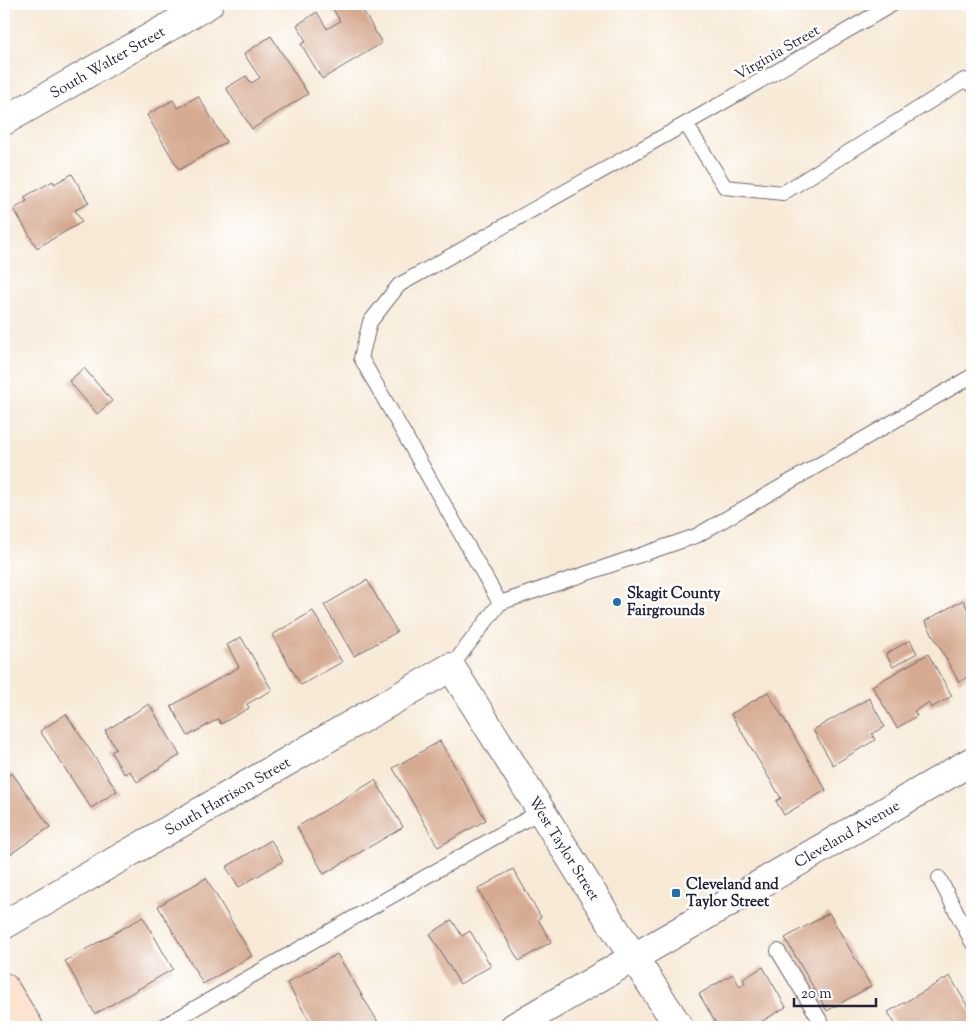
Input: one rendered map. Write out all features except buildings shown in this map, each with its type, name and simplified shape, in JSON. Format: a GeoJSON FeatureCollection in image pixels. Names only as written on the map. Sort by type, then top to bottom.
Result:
{"type":"FeatureCollection","features":[{"type":"Feature","properties":{"kind":"street","name":"South Walter Street"},"geometry":{"type":"LineString","coordinates":[[4,121],[209,4]]}},
{"type":"Feature","properties":{"kind":"street","name":"West Taylor Street"},"geometry":{"type":"LineString","coordinates":[[452,667],[541,812],[680,1027]]}},
{"type":"Feature","properties":{"kind":"street","name":"South Harrison Street"},"geometry":{"type":"LineString","coordinates":[[4,925],[452,667]]}},
{"type":"Feature","properties":{"kind":"street","name":"Cleveland Avenue"},"geometry":{"type":"LineString","coordinates":[[514,1027],[972,761]]}},
{"type":"Feature","properties":{"kind":"street"},"geometry":{"type":"LineString","coordinates":[[4,987],[29,1027]]}},
{"type":"Feature","properties":{"kind":"lane","name":"Virginia Street"},"geometry":{"type":"LineString","coordinates":[[500,603],[361,358],[370,322],[400,285],[686,124],[892,4]]}},
{"type":"Feature","properties":{"kind":"lane"},"geometry":{"type":"LineString","coordinates":[[686,124],[725,187],[783,194],[964,80],[972,86]]}},
{"type":"Feature","properties":{"kind":"lane"},"geometry":{"type":"LineString","coordinates":[[452,667],[500,603],[696,536],[972,376]]}},
{"type":"Feature","properties":{"kind":"lane"},"geometry":{"type":"LineString","coordinates":[[162,1027],[541,812]]}},
{"type":"Feature","properties":{"kind":"lane"},"geometry":{"type":"LineString","coordinates":[[939,878],[972,942]]}},
{"type":"Feature","properties":{"kind":"lane"},"geometry":{"type":"LineString","coordinates":[[778,951],[824,1027]]}},
{"type":"Feature","properties":{"kind":"place","name":"Skagit County Fairgrounds"},"geometry":{"type":"Point","coordinates":[617,602]}},
{"type":"Feature","properties":{"kind":"place","name":"Cleveland and Taylor Street"},"geometry":{"type":"Point","coordinates":[676,893]}}]}
